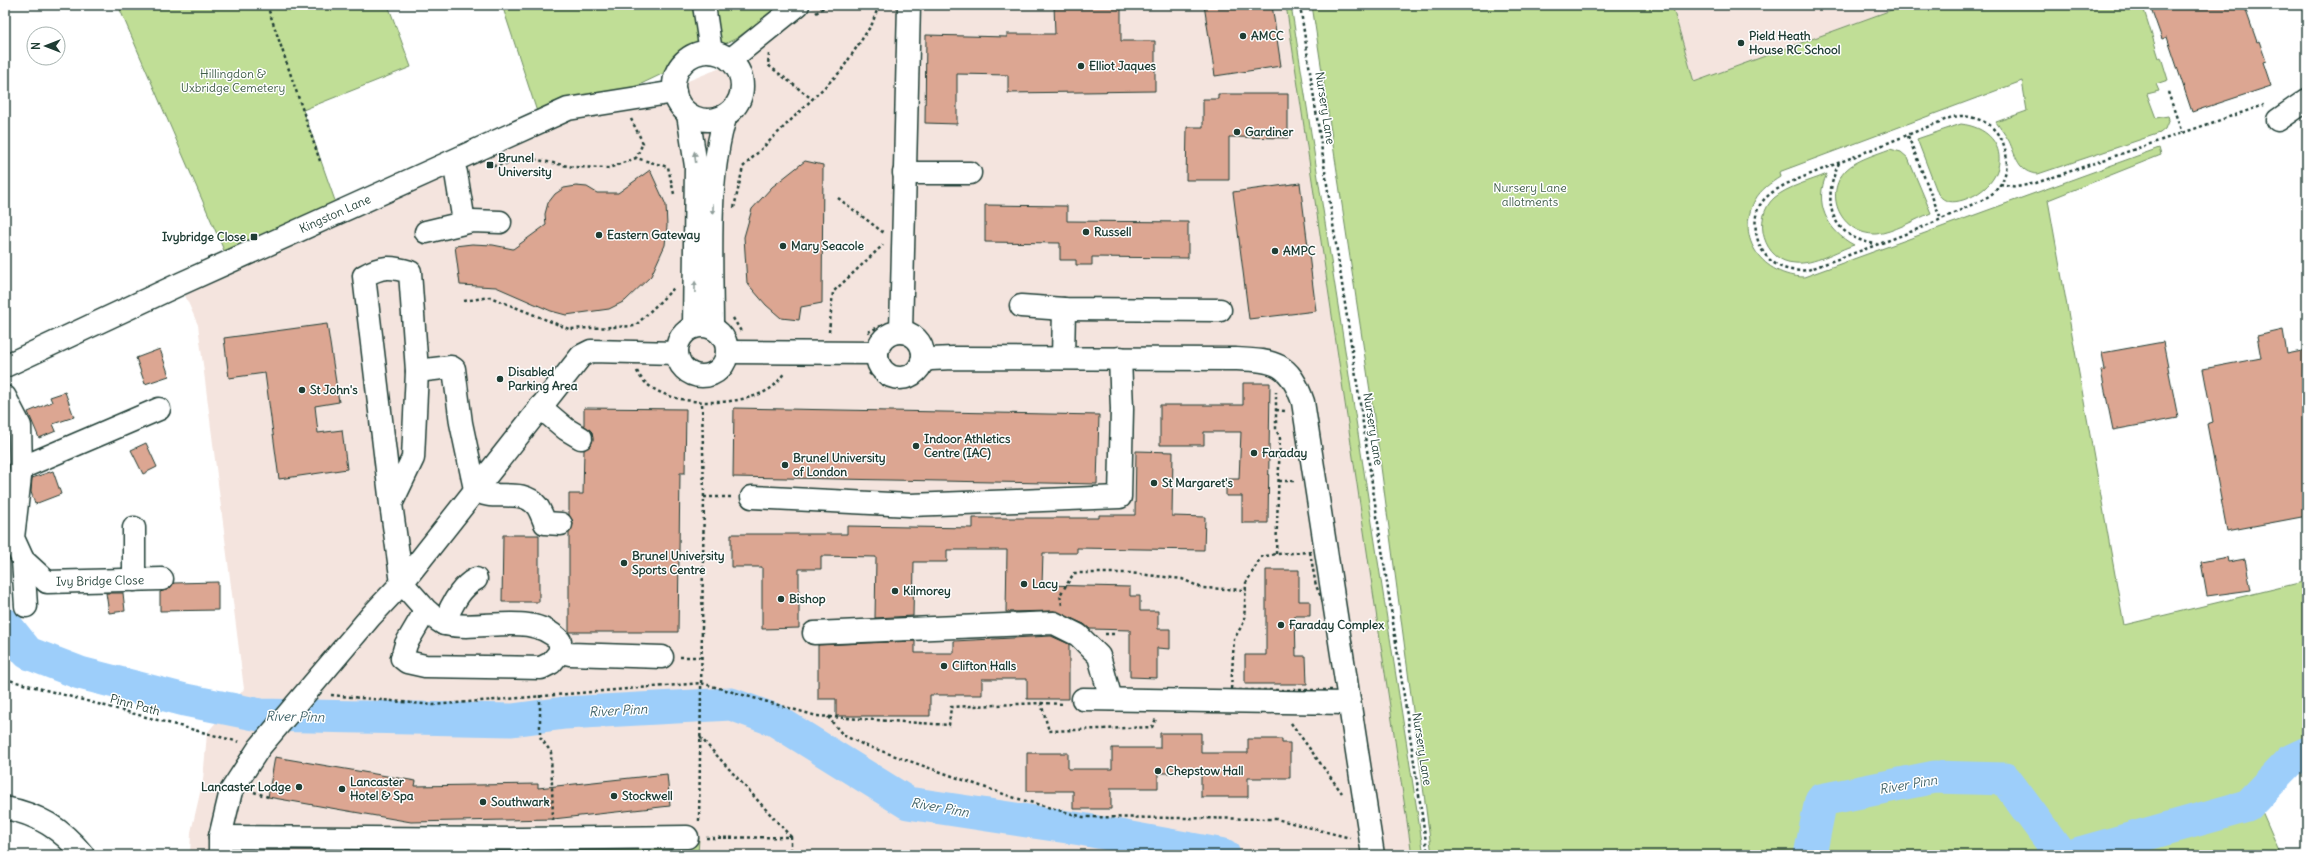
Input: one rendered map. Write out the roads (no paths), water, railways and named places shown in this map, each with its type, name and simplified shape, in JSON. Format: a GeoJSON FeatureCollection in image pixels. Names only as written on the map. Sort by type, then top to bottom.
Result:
{"type":"FeatureCollection","features":[{"type":"Feature","properties":{"kind":"street"},"geometry":{"type":"LineString","coordinates":[[703,327],[720,134],[726,115],[740,99],[743,88],[742,78],[737,68],[721,56],[704,5]]}},
{"type":"Feature","properties":{"kind":"street"},"geometry":{"type":"LineString","coordinates":[[909,5],[904,173],[892,328],[888,335],[882,340],[877,353],[878,361],[884,371],[895,377],[905,377],[914,373],[921,362],[994,350],[1032,358],[1268,360],[1285,370],[1295,381],[1303,402],[1348,703],[1373,855]]}},
{"type":"Feature","properties":{"kind":"street"},"geometry":{"type":"LineString","coordinates":[[703,327],[696,166],[688,114],[680,104],[675,92],[677,72],[683,63],[691,56],[721,56],[806,10]]}},
{"type":"Feature","properties":{"kind":"street","name":"Kingston Lane"},"geometry":{"type":"LineString","coordinates":[[5,366],[180,284],[568,109],[675,92]]}},
{"type":"Feature","properties":{"kind":"street"},"geometry":{"type":"LineString","coordinates":[[2278,120],[2300,98]]}},
{"type":"Feature","properties":{"kind":"street"},"geometry":{"type":"LineString","coordinates":[[688,114],[707,120],[726,115]]}},
{"type":"Feature","properties":{"kind":"street"},"geometry":{"type":"LineString","coordinates":[[452,162],[456,173],[464,222]]}},
{"type":"Feature","properties":{"kind":"street"},"geometry":{"type":"LineString","coordinates":[[904,173],[970,173]]}},
{"type":"Feature","properties":{"kind":"street"},"geometry":{"type":"LineString","coordinates":[[426,232],[464,222],[500,222]]}},
{"type":"Feature","properties":{"kind":"street"},"geometry":{"type":"LineString","coordinates":[[391,504],[413,458],[417,371],[410,272],[396,268],[378,268],[364,276],[391,504],[402,583],[426,610],[444,624],[537,626],[552,632],[560,641],[560,652],[551,663],[541,668],[425,666],[407,662],[402,658],[406,644],[426,610]]}},
{"type":"Feature","properties":{"kind":"street"},"geometry":{"type":"LineString","coordinates":[[1021,306],[1064,309],[1220,310]]}},
{"type":"Feature","properties":{"kind":"street"},"geometry":{"type":"LineString","coordinates":[[1064,309],[1064,358]]}},
{"type":"Feature","properties":{"kind":"street"},"geometry":{"type":"LineString","coordinates":[[703,327],[724,338],[727,352],[726,360],[721,368],[714,373],[701,376],[691,374],[684,368],[679,361],[677,352],[680,337],[686,330],[703,327]]}},
{"type":"Feature","properties":{"kind":"street"},"geometry":{"type":"LineString","coordinates":[[892,328],[910,334],[921,362]]}},
{"type":"Feature","properties":{"kind":"street"},"geometry":{"type":"LineString","coordinates":[[677,352],[591,351],[581,356],[402,583],[259,748],[231,791],[220,846],[695,833]]}},
{"type":"Feature","properties":{"kind":"street"},"geometry":{"type":"LineString","coordinates":[[727,352],[877,353]]}},
{"type":"Feature","properties":{"kind":"street"},"geometry":{"type":"LineString","coordinates":[[752,497],[910,506],[1120,497],[1122,409],[1120,358]]}},
{"type":"Feature","properties":{"kind":"street"},"geometry":{"type":"LineString","coordinates":[[417,371],[451,367],[454,369],[461,423],[475,489],[481,494],[522,496],[536,505],[545,523],[561,524]]}},
{"type":"Feature","properties":{"kind":"street","name":"Ivy Bridge Close"},"geometry":{"type":"LineString","coordinates":[[5,397],[20,426],[21,468],[9,536],[23,560],[47,582],[162,579]]}},
{"type":"Feature","properties":{"kind":"street"},"geometry":{"type":"LineString","coordinates":[[540,407],[566,430],[581,438]]}},
{"type":"Feature","properties":{"kind":"street"},"geometry":{"type":"LineString","coordinates":[[21,468],[159,409]]}},
{"type":"Feature","properties":{"kind":"street"},"geometry":{"type":"LineString","coordinates":[[134,528],[134,580]]}},
{"type":"Feature","properties":{"kind":"street"},"geometry":{"type":"LineString","coordinates":[[23,560],[26,606]]}},
{"type":"Feature","properties":{"kind":"street"},"geometry":{"type":"LineString","coordinates":[[444,624],[449,610],[467,583],[476,579]]}},
{"type":"Feature","properties":{"kind":"street"},"geometry":{"type":"LineString","coordinates":[[814,633],[1054,623],[1078,635],[1099,656],[1111,699]]}},
{"type":"Feature","properties":{"kind":"street"},"geometry":{"type":"LineString","coordinates":[[560,652],[570,654],[662,657]]}},
{"type":"Feature","properties":{"kind":"street"},"geometry":{"type":"LineString","coordinates":[[1077,701],[1111,699],[1348,703]]}},
{"type":"Feature","properties":{"kind":"street"},"geometry":{"type":"LineString","coordinates":[[5,808],[34,815],[48,823],[70,839],[83,855]]}},
{"type":"Feature","properties":{"kind":"waterway","name":"River Pinn"},"geometry":{"type":"LineString","coordinates":[[5,624],[28,653],[80,673],[185,700],[260,715],[512,720],[565,713],[731,704],[775,720],[908,803],[1081,829],[1224,855]]}},
{"type":"Feature","properties":{"kind":"waterway","name":"River Pinn"},"geometry":{"type":"LineString","coordinates":[[2073,855],[2247,806],[2290,761],[2307,753]]}},
{"type":"Feature","properties":{"kind":"waterway","name":"River Pinn"},"geometry":{"type":"LineString","coordinates":[[1810,855],[1821,800],[1935,777],[2005,779],[2061,855]]}},
{"type":"Feature","properties":{"kind":"place","name":"AMCC"},"geometry":{"type":"Point","coordinates":[1243,36]}},
{"type":"Feature","properties":{"kind":"place","name":"Pield Heath House RC School"},"geometry":{"type":"Point","coordinates":[1741,43]}},
{"type":"Feature","properties":{"kind":"place","name":"Elliot Jaques"},"geometry":{"type":"Point","coordinates":[1081,66]}},
{"type":"Feature","properties":{"kind":"place","name":"Gardiner"},"geometry":{"type":"Point","coordinates":[1237,132]}},
{"type":"Feature","properties":{"kind":"place","name":"Brunel University"},"geometry":{"type":"Point","coordinates":[490,165]}},
{"type":"Feature","properties":{"kind":"place","name":"Russell"},"geometry":{"type":"Point","coordinates":[1086,232]}},
{"type":"Feature","properties":{"kind":"place","name":"Eastern Gateway"},"geometry":{"type":"Point","coordinates":[599,235]}},
{"type":"Feature","properties":{"kind":"place","name":"Ivybridge Close"},"geometry":{"type":"Point","coordinates":[254,237]}},
{"type":"Feature","properties":{"kind":"place","name":"Mary Seacole"},"geometry":{"type":"Point","coordinates":[783,246]}},
{"type":"Feature","properties":{"kind":"place","name":"AMPC"},"geometry":{"type":"Point","coordinates":[1275,251]}},
{"type":"Feature","properties":{"kind":"place","name":"Disabled Parking Area"},"geometry":{"type":"Point","coordinates":[500,379]}},
{"type":"Feature","properties":{"kind":"place","name":"St John's"},"geometry":{"type":"Point","coordinates":[302,390]}},
{"type":"Feature","properties":{"kind":"place","name":"Indoor Athletics Centre (IAC)"},"geometry":{"type":"Point","coordinates":[916,446]}},
{"type":"Feature","properties":{"kind":"place","name":"Faraday"},"geometry":{"type":"Point","coordinates":[1254,453]}},
{"type":"Feature","properties":{"kind":"place","name":"Brunel University of London"},"geometry":{"type":"Point","coordinates":[785,465]}},
{"type":"Feature","properties":{"kind":"place","name":"St Margaret's"},"geometry":{"type":"Point","coordinates":[1154,483]}},
{"type":"Feature","properties":{"kind":"place","name":"Brunel University Sports Centre"},"geometry":{"type":"Point","coordinates":[624,563]}},
{"type":"Feature","properties":{"kind":"place","name":"Lacy"},"geometry":{"type":"Point","coordinates":[1024,584]}},
{"type":"Feature","properties":{"kind":"place","name":"Kilmorey"},"geometry":{"type":"Point","coordinates":[895,591]}},
{"type":"Feature","properties":{"kind":"place","name":"Bishop"},"geometry":{"type":"Point","coordinates":[781,599]}},
{"type":"Feature","properties":{"kind":"place","name":"Faraday Complex"},"geometry":{"type":"Point","coordinates":[1281,625]}},
{"type":"Feature","properties":{"kind":"place","name":"Clifton Halls"},"geometry":{"type":"Point","coordinates":[944,666]}},
{"type":"Feature","properties":{"kind":"place","name":"Chepstow Hall"},"geometry":{"type":"Point","coordinates":[1158,771]}},
{"type":"Feature","properties":{"kind":"place","name":"Lancaster Lodge"},"geometry":{"type":"Point","coordinates":[299,787]}},
{"type":"Feature","properties":{"kind":"place","name":"Lancaster Hotel & Spa"},"geometry":{"type":"Point","coordinates":[342,789]}},
{"type":"Feature","properties":{"kind":"place","name":"Stockwell"},"geometry":{"type":"Point","coordinates":[614,796]}},
{"type":"Feature","properties":{"kind":"place","name":"Southwark"},"geometry":{"type":"Point","coordinates":[483,802]}},
{"type":"Feature","properties":{"kind":"park label","name":"Hillingdon & Uxbridge Cemetery"},"geometry":{"type":"Point","coordinates":[233,81]}},
{"type":"Feature","properties":{"kind":"park label","name":"Nursery Lane allotments"},"geometry":{"type":"Point","coordinates":[1530,195]}}]}
